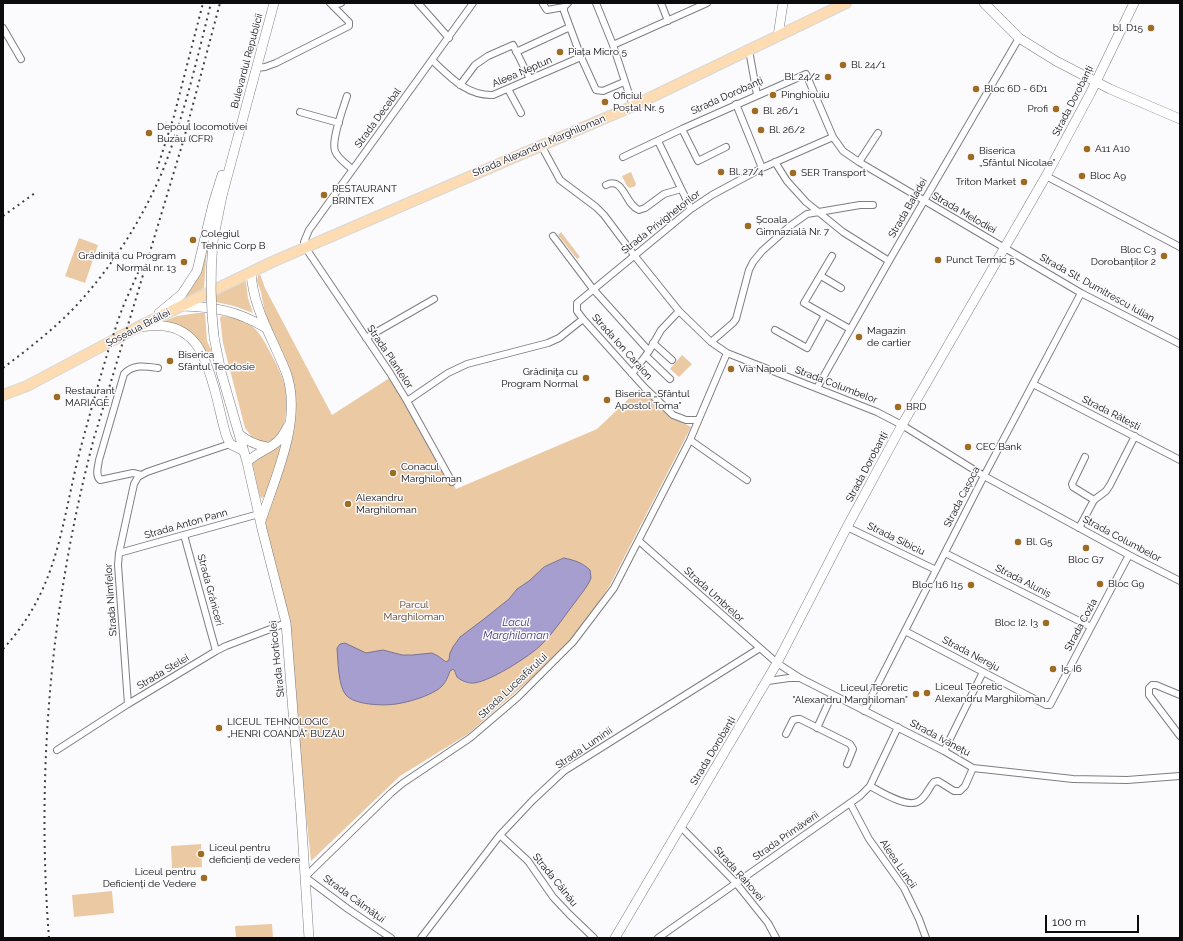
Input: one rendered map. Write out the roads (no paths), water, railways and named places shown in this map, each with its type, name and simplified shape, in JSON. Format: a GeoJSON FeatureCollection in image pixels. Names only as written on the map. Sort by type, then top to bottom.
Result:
{"type":"FeatureCollection","features":[{"type":"Feature","properties":{"kind":"main road","name":"Bulevardul Republicii"},"geometry":{"type":"LineString","coordinates":[[214,337],[210,297],[213,241],[222,196],[274,3]]}},
{"type":"Feature","properties":{"kind":"main road"},"geometry":{"type":"LineString","coordinates":[[778,36],[783,3]]}},
{"type":"Feature","properties":{"kind":"main road","name":"Strada Alexandru Marghiloman"},"geometry":{"type":"LineString","coordinates":[[272,262],[633,106],[846,3]]}},
{"type":"Feature","properties":{"kind":"main road"},"geometry":{"type":"LineString","coordinates":[[984,3],[1019,38],[1056,61],[1096,82],[1180,118]]}},
{"type":"Feature","properties":{"kind":"main road","name":"Strada Dorobanți"},"geometry":{"type":"LineString","coordinates":[[615,938],[768,681],[847,527],[902,425],[1006,248],[1046,176],[1096,82],[1134,3]]}},
{"type":"Feature","properties":{"kind":"main road"},"geometry":{"type":"LineString","coordinates":[[138,327],[163,311],[175,301],[195,277],[200,264],[218,186],[236,144]]}},
{"type":"Feature","properties":{"kind":"main road","name":"Șoseaua Brăilei"},"geometry":{"type":"LineString","coordinates":[[3,395],[27,386],[138,327],[272,262]]}},
{"type":"Feature","properties":{"kind":"main road"},"geometry":{"type":"LineString","coordinates":[[252,272],[255,298],[280,359],[290,390],[292,406],[287,441],[271,491],[260,518]]}},
{"type":"Feature","properties":{"kind":"main road"},"geometry":{"type":"LineString","coordinates":[[180,306],[218,308],[239,315],[266,328]]}},
{"type":"Feature","properties":{"kind":"main road"},"geometry":{"type":"LineString","coordinates":[[138,327],[164,326],[172,328],[187,336],[200,349],[207,363],[226,436],[230,444],[244,451]]}},
{"type":"Feature","properties":{"kind":"main road","name":"Strada Horticolei"},"geometry":{"type":"LineString","coordinates":[[214,337],[221,372],[247,462],[286,623],[309,938]]}},
{"type":"Feature","properties":{"kind":"main road"},"geometry":{"type":"LineString","coordinates":[[247,462],[254,455],[276,442],[282,436],[290,423]]}},
{"type":"Feature","properties":{"kind":"main road"},"geometry":{"type":"LineString","coordinates":[[239,434],[249,442],[268,447]]}},
{"type":"Feature","properties":{"kind":"main road"},"geometry":{"type":"LineString","coordinates":[[256,499],[264,502],[271,491]]}},
{"type":"Feature","properties":{"kind":"street"},"geometry":{"type":"LineString","coordinates":[[331,4],[341,3]]}},
{"type":"Feature","properties":{"kind":"street"},"geometry":{"type":"LineString","coordinates":[[418,3],[449,38]]}},
{"type":"Feature","properties":{"kind":"street","name":"Strada Decebal"},"geometry":{"type":"LineString","coordinates":[[305,247],[304,242],[309,230],[473,3]]}},
{"type":"Feature","properties":{"kind":"street"},"geometry":{"type":"LineString","coordinates":[[596,3],[613,45],[633,106]]}},
{"type":"Feature","properties":{"kind":"street"},"geometry":{"type":"LineString","coordinates":[[661,3],[668,21]]}},
{"type":"Feature","properties":{"kind":"street"},"geometry":{"type":"LineString","coordinates":[[613,45],[668,21],[699,5],[707,3]]}},
{"type":"Feature","properties":{"kind":"street"},"geometry":{"type":"LineString","coordinates":[[257,68],[276,63],[349,26],[349,22],[331,4]]}},
{"type":"Feature","properties":{"kind":"street"},"geometry":{"type":"LineString","coordinates":[[543,4],[547,10],[566,5]]}},
{"type":"Feature","properties":{"kind":"street"},"geometry":{"type":"LineString","coordinates":[[566,5],[564,11],[581,57],[596,90],[603,92],[624,82]]}},
{"type":"Feature","properties":{"kind":"street"},"geometry":{"type":"LineString","coordinates":[[516,52],[570,26]]}},
{"type":"Feature","properties":{"kind":"street"},"geometry":{"type":"LineString","coordinates":[[3,28],[21,59]]}},
{"type":"Feature","properties":{"kind":"street","name":"Strada Baladei"},"geometry":{"type":"LineString","coordinates":[[817,388],[1019,38]]}},
{"type":"Feature","properties":{"kind":"street"},"geometry":{"type":"LineString","coordinates":[[460,85],[475,65],[488,56],[512,45],[530,80]]}},
{"type":"Feature","properties":{"kind":"street"},"geometry":{"type":"LineString","coordinates":[[749,50],[757,95]]}},
{"type":"Feature","properties":{"kind":"street","name":"Aleea Neptun"},"geometry":{"type":"LineString","coordinates":[[432,60],[460,85],[485,95],[493,95],[581,57]]}},
{"type":"Feature","properties":{"kind":"street","name":"Strada Melodiei"},"geometry":{"type":"LineString","coordinates":[[806,74],[833,137],[843,151],[924,201],[1006,248]]}},
{"type":"Feature","properties":{"kind":"street","name":"Strada Dorobanți"},"geometry":{"type":"LineString","coordinates":[[623,157],[736,104],[806,74]]}},
{"type":"Feature","properties":{"kind":"street"},"geometry":{"type":"LineString","coordinates":[[508,89],[521,113]]}},
{"type":"Feature","properties":{"kind":"street"},"geometry":{"type":"LineString","coordinates":[[347,96],[334,145],[340,158],[352,169]]}},
{"type":"Feature","properties":{"kind":"street"},"geometry":{"type":"LineString","coordinates":[[736,104],[762,168]]}},
{"type":"Feature","properties":{"kind":"street"},"geometry":{"type":"LineString","coordinates":[[300,112],[339,123]]}},
{"type":"Feature","properties":{"kind":"street"},"geometry":{"type":"LineString","coordinates":[[682,129],[698,161],[726,147]]}},
{"type":"Feature","properties":{"kind":"street"},"geometry":{"type":"LineString","coordinates":[[859,162],[878,133]]}},
{"type":"Feature","properties":{"kind":"street","name":"Strada Privighetorilor"},"geometry":{"type":"LineString","coordinates":[[576,306],[578,301],[634,255],[691,209],[712,195],[762,168],[833,137]]}},
{"type":"Feature","properties":{"kind":"street"},"geometry":{"type":"LineString","coordinates":[[658,141],[691,209]]}},
{"type":"Feature","properties":{"kind":"street","name":"Strada Columbelor"},"geometry":{"type":"LineString","coordinates":[[541,145],[560,180],[596,207],[604,215],[679,311],[711,342],[727,353],[877,412],[902,425],[984,476],[1180,581]]}},
{"type":"Feature","properties":{"kind":"street"},"geometry":{"type":"LineString","coordinates":[[775,162],[797,194],[843,232],[889,261]]}},
{"type":"Feature","properties":{"kind":"street"},"geometry":{"type":"LineString","coordinates":[[1046,176],[1180,247]]}},
{"type":"Feature","properties":{"kind":"street"},"geometry":{"type":"LineString","coordinates":[[606,185],[613,182],[618,184],[633,206],[639,210],[645,208],[664,194],[680,189]]}},
{"type":"Feature","properties":{"kind":"street"},"geometry":{"type":"LineString","coordinates":[[711,342],[736,319],[749,270],[758,255],[790,226],[807,214],[860,205],[872,205]]}},
{"type":"Feature","properties":{"kind":"street"},"geometry":{"type":"LineString","coordinates":[[552,236],[593,289],[647,354],[670,379]]}},
{"type":"Feature","properties":{"kind":"street","name":"Strada Plantelor"},"geometry":{"type":"LineString","coordinates":[[305,247],[390,373],[452,482]]}},
{"type":"Feature","properties":{"kind":"street","name":"Strada Slt. Dumitrescu Iulian"},"geometry":{"type":"LineString","coordinates":[[1006,248],[1081,293],[1180,344]]}},
{"type":"Feature","properties":{"kind":"street"},"geometry":{"type":"LineString","coordinates":[[832,256],[804,304],[850,329]]}},
{"type":"Feature","properties":{"kind":"street"},"geometry":{"type":"LineString","coordinates":[[821,276],[841,288]]}},
{"type":"Feature","properties":{"kind":"street","name":"Strada Cașoca"},"geometry":{"type":"LineString","coordinates":[[864,711],[944,553],[1081,293]]}},
{"type":"Feature","properties":{"kind":"street"},"geometry":{"type":"LineString","coordinates":[[366,338],[434,298]]}},
{"type":"Feature","properties":{"kind":"street","name":"Strada Ion Caraion"},"geometry":{"type":"LineString","coordinates":[[576,306],[577,311],[583,319],[644,387],[673,415],[686,420],[698,420]]}},
{"type":"Feature","properties":{"kind":"street"},"geometry":{"type":"LineString","coordinates":[[632,374],[647,354],[661,330],[679,311]]}},
{"type":"Feature","properties":{"kind":"street"},"geometry":{"type":"LineString","coordinates":[[775,330],[807,348],[825,315]]}},
{"type":"Feature","properties":{"kind":"street"},"geometry":{"type":"LineString","coordinates":[[407,401],[448,373],[467,364],[548,343],[559,338],[583,319]]}},
{"type":"Feature","properties":{"kind":"street"},"geometry":{"type":"LineString","coordinates":[[653,343],[672,360]]}},
{"type":"Feature","properties":{"kind":"street","name":"Strada Luceafărului"},"geometry":{"type":"LineString","coordinates":[[305,876],[397,788],[470,738],[518,697],[573,642],[614,588],[690,440],[727,353]]}},
{"type":"Feature","properties":{"kind":"street"},"geometry":{"type":"LineString","coordinates":[[158,368],[138,366],[124,374],[99,460],[97,478],[100,480],[133,473],[141,475],[230,444]]}},
{"type":"Feature","properties":{"kind":"street","name":"Strada Rătești"},"geometry":{"type":"LineString","coordinates":[[1033,384],[1180,460]]}},
{"type":"Feature","properties":{"kind":"street"},"geometry":{"type":"LineString","coordinates":[[1079,528],[1094,500],[1106,491],[1135,436]]}},
{"type":"Feature","properties":{"kind":"street"},"geometry":{"type":"LineString","coordinates":[[690,440],[747,480]]}},
{"type":"Feature","properties":{"kind":"street"},"geometry":{"type":"LineString","coordinates":[[1085,457],[1072,484],[1073,487],[1094,500]]}},
{"type":"Feature","properties":{"kind":"street","name":"Strada Nimfelor"},"geometry":{"type":"LineString","coordinates":[[128,704],[118,565],[119,553],[134,484],[141,475]]}},
{"type":"Feature","properties":{"kind":"street","name":"Strada Anton Pann"},"geometry":{"type":"LineString","coordinates":[[119,553],[184,535],[260,518]]}},
{"type":"Feature","properties":{"kind":"street","name":"Strada Sibiciu"},"geometry":{"type":"LineString","coordinates":[[847,527],[936,570]]}},
{"type":"Feature","properties":{"kind":"street","name":"Strada Grăniceri"},"geometry":{"type":"LineString","coordinates":[[184,535],[216,651]]}},
{"type":"Feature","properties":{"kind":"street","name":"Strada Umbrelor"},"geometry":{"type":"LineString","coordinates":[[638,541],[777,663]]}},
{"type":"Feature","properties":{"kind":"street","name":"Strada Aluniș"},"geometry":{"type":"LineString","coordinates":[[944,553],[1092,627]]}},
{"type":"Feature","properties":{"kind":"street","name":"Strada Cozia"},"geometry":{"type":"LineString","coordinates":[[1050,705],[1129,555]]}},
{"type":"Feature","properties":{"kind":"street","name":"Strada Stelei"},"geometry":{"type":"LineString","coordinates":[[57,750],[128,704],[216,651],[286,623]]}},
{"type":"Feature","properties":{"kind":"street","name":"Strada Nereju"},"geometry":{"type":"LineString","coordinates":[[905,631],[1046,705],[1050,705]]}},
{"type":"Feature","properties":{"kind":"street","name":"Strada Luminii"},"geometry":{"type":"LineString","coordinates":[[421,938],[500,835],[533,800],[567,768],[760,648]]}},
{"type":"Feature","properties":{"kind":"street","name":"Strada Ivănețu"},"geometry":{"type":"LineString","coordinates":[[777,663],[800,678],[898,727],[973,768],[1081,779],[1126,780],[1180,776]]}},
{"type":"Feature","properties":{"kind":"street"},"geometry":{"type":"LineString","coordinates":[[944,751],[984,672]]}},
{"type":"Feature","properties":{"kind":"street"},"geometry":{"type":"LineString","coordinates":[[768,681],[800,678]]}},
{"type":"Feature","properties":{"kind":"street"},"geometry":{"type":"LineString","coordinates":[[1180,695],[1156,685],[1152,685],[1149,688],[1149,695],[1180,736]]}},
{"type":"Feature","properties":{"kind":"street"},"geometry":{"type":"LineString","coordinates":[[817,728],[832,695]]}},
{"type":"Feature","properties":{"kind":"street"},"geometry":{"type":"LineString","coordinates":[[786,734],[791,723],[795,719],[800,719],[852,746],[852,753],[847,764]]}},
{"type":"Feature","properties":{"kind":"street","name":"Strada Primăverii"},"geometry":{"type":"LineString","coordinates":[[658,938],[860,796],[870,786],[898,727]]}},
{"type":"Feature","properties":{"kind":"street"},"geometry":{"type":"LineString","coordinates":[[870,786],[906,803],[916,803],[921,801],[934,782],[941,782],[954,791],[960,791],[965,786],[973,768]]}},
{"type":"Feature","properties":{"kind":"street","name":"Aleea Luncii"},"geometry":{"type":"LineString","coordinates":[[850,803],[869,839],[904,888],[926,938]]}},
{"type":"Feature","properties":{"kind":"street","name":"Strada Rahovei"},"geometry":{"type":"LineString","coordinates":[[681,827],[736,883],[768,923],[776,938]]}},
{"type":"Feature","properties":{"kind":"street","name":"Strada Câlnău"},"geometry":{"type":"LineString","coordinates":[[500,835],[528,861],[553,897],[594,938]]}},
{"type":"Feature","properties":{"kind":"street","name":"Strada Călmățui"},"geometry":{"type":"LineString","coordinates":[[305,876],[348,909],[391,938]]}},
{"type":"Feature","properties":{"kind":"water","name":"Lacul Marghiloman"},"geometry":{"type":"Polygon","coordinates":[[[564,558],[578,562],[590,570],[590,581],[547,639],[529,655],[508,668],[487,679],[471,683],[458,678],[453,669],[450,671],[444,684],[437,690],[417,699],[396,704],[377,705],[362,703],[350,698],[343,691],[338,666],[337,648],[340,644],[345,643],[366,653],[383,650],[402,655],[432,653],[446,662],[449,660],[450,653],[460,637],[509,599],[517,589],[529,581],[544,567],[564,558]]]}},
{"type":"Feature","properties":{"kind":"railway"},"geometry":{"type":"LineString","coordinates":[[157,169],[174,116],[203,3]]}},
{"type":"Feature","properties":{"kind":"railway"},"geometry":{"type":"LineString","coordinates":[[3,368],[49,331],[89,292],[114,259],[136,225],[155,189],[171,150],[190,87],[211,3]]}},
{"type":"Feature","properties":{"kind":"railway"},"geometry":{"type":"LineString","coordinates":[[49,938],[45,875],[44,812],[46,749],[50,686],[57,624],[67,561],[79,499],[94,438],[183,142],[220,3]]}},
{"type":"Feature","properties":{"kind":"railway"},"geometry":{"type":"LineString","coordinates":[[3,216],[35,193]]}},
{"type":"Feature","properties":{"kind":"railway"},"geometry":{"type":"LineString","coordinates":[[3,649],[22,625],[37,601],[48,576],[63,525],[82,443],[105,361],[121,312],[141,265]]}},
{"type":"Feature","properties":{"kind":"place","name":"bl. D15"},"geometry":{"type":"Point","coordinates":[1151,28]}},
{"type":"Feature","properties":{"kind":"place","name":"Piața Micro 5"},"geometry":{"type":"Point","coordinates":[560,52]}},
{"type":"Feature","properties":{"kind":"place","name":"Bl. 24/1"},"geometry":{"type":"Point","coordinates":[843,65]}},
{"type":"Feature","properties":{"kind":"place","name":"Bl. 24/2"},"geometry":{"type":"Point","coordinates":[828,77]}},
{"type":"Feature","properties":{"kind":"place","name":"Bloc 6D - 6D1"},"geometry":{"type":"Point","coordinates":[976,89]}},
{"type":"Feature","properties":{"kind":"place","name":"Pinghiouiu"},"geometry":{"type":"Point","coordinates":[773,95]}},
{"type":"Feature","properties":{"kind":"place","name":"Oficiul Poștal Nr. 5"},"geometry":{"type":"Point","coordinates":[605,102]}},
{"type":"Feature","properties":{"kind":"place","name":"Profi"},"geometry":{"type":"Point","coordinates":[1056,109]}},
{"type":"Feature","properties":{"kind":"place","name":"Bl. 26/1"},"geometry":{"type":"Point","coordinates":[755,111]}},
{"type":"Feature","properties":{"kind":"place","name":"Bl. 26/2"},"geometry":{"type":"Point","coordinates":[761,130]}},
{"type":"Feature","properties":{"kind":"place","name":"Depoul locomotivei Buzău (CFR)"},"geometry":{"type":"Point","coordinates":[149,133]}},
{"type":"Feature","properties":{"kind":"place","name":"A11 A10"},"geometry":{"type":"Point","coordinates":[1087,149]}},
{"type":"Feature","properties":{"kind":"place","name":"Biserica „Sfântul Nicolae\""},"geometry":{"type":"Point","coordinates":[971,157]}},
{"type":"Feature","properties":{"kind":"place","name":"Bl. 27/4"},"geometry":{"type":"Point","coordinates":[721,172]}},
{"type":"Feature","properties":{"kind":"place","name":"SER Transport"},"geometry":{"type":"Point","coordinates":[793,173]}},
{"type":"Feature","properties":{"kind":"place","name":"Bloc A9"},"geometry":{"type":"Point","coordinates":[1082,176]}},
{"type":"Feature","properties":{"kind":"place","name":"Triton Market"},"geometry":{"type":"Point","coordinates":[1024,182]}},
{"type":"Feature","properties":{"kind":"place","name":"RESTAURANT BRINTEX"},"geometry":{"type":"Point","coordinates":[324,195]}},
{"type":"Feature","properties":{"kind":"place","name":"Școala Gimnazială Nr. 7"},"geometry":{"type":"Point","coordinates":[748,226]}},
{"type":"Feature","properties":{"kind":"place","name":"Colegiul Tehnic Corp B"},"geometry":{"type":"Point","coordinates":[193,240]}},
{"type":"Feature","properties":{"kind":"place","name":"Bloc C3 Dorobanților 2"},"geometry":{"type":"Point","coordinates":[1164,256]}},
{"type":"Feature","properties":{"kind":"place","name":"Punct Termic 5"},"geometry":{"type":"Point","coordinates":[938,260]}},
{"type":"Feature","properties":{"kind":"place","name":"Grădinița cu Program Normal nr. 13"},"geometry":{"type":"Point","coordinates":[184,262]}},
{"type":"Feature","properties":{"kind":"place","name":"Magazin de cartier"},"geometry":{"type":"Point","coordinates":[859,337]}},
{"type":"Feature","properties":{"kind":"place","name":"Biserica Sfântul Teodosie"},"geometry":{"type":"Point","coordinates":[170,361]}},
{"type":"Feature","properties":{"kind":"place","name":"Via Napoli"},"geometry":{"type":"Point","coordinates":[731,369]}},
{"type":"Feature","properties":{"kind":"place","name":"Grădiniţa cu Program Normal"},"geometry":{"type":"Point","coordinates":[586,378]}},
{"type":"Feature","properties":{"kind":"place","name":"Restaurant MARIAGE"},"geometry":{"type":"Point","coordinates":[57,397]}},
{"type":"Feature","properties":{"kind":"place","name":"Biserica „Sfântul Apostol Toma\""},"geometry":{"type":"Point","coordinates":[607,400]}},
{"type":"Feature","properties":{"kind":"place","name":"BRD"},"geometry":{"type":"Point","coordinates":[898,407]}},
{"type":"Feature","properties":{"kind":"place","name":"CEC Bank"},"geometry":{"type":"Point","coordinates":[968,447]}},
{"type":"Feature","properties":{"kind":"place","name":"Conacul Marghiloman"},"geometry":{"type":"Point","coordinates":[393,473]}},
{"type":"Feature","properties":{"kind":"place","name":"Alexandru Marghiloman"},"geometry":{"type":"Point","coordinates":[348,504]}},
{"type":"Feature","properties":{"kind":"place","name":"Bl. G5"},"geometry":{"type":"Point","coordinates":[1018,542]}},
{"type":"Feature","properties":{"kind":"place","name":"Bloc G7"},"geometry":{"type":"Point","coordinates":[1086,548]}},
{"type":"Feature","properties":{"kind":"place","name":"Bloc G9"},"geometry":{"type":"Point","coordinates":[1100,584]}},
{"type":"Feature","properties":{"kind":"place","name":"Bloc I16 I15"},"geometry":{"type":"Point","coordinates":[971,585]}},
{"type":"Feature","properties":{"kind":"place","name":"Bloc I2. I3"},"geometry":{"type":"Point","coordinates":[1046,623]}},
{"type":"Feature","properties":{"kind":"place","name":"I5. I6"},"geometry":{"type":"Point","coordinates":[1053,669]}},
{"type":"Feature","properties":{"kind":"place","name":"Liceul Teoretic Alexandru Marghiloman"},"geometry":{"type":"Point","coordinates":[927,693]}},
{"type":"Feature","properties":{"kind":"place","name":"Liceul Teoretic \"Alexandru Marghiloman\""},"geometry":{"type":"Point","coordinates":[916,694]}},
{"type":"Feature","properties":{"kind":"place","name":"LICEUL TEHNOLOGIC „HENRI COANDĂ” BUZĂU"},"geometry":{"type":"Point","coordinates":[219,728]}},
{"type":"Feature","properties":{"kind":"place","name":"Liceul pentru deficienți de vedere"},"geometry":{"type":"Point","coordinates":[201,854]}},
{"type":"Feature","properties":{"kind":"place","name":"Liceul pentru Deficienți de Vedere"},"geometry":{"type":"Point","coordinates":[204,878]}},
{"type":"Feature","properties":{"kind":"park label","name":"Parcul Marghiloman"},"geometry":{"type":"Point","coordinates":[414,610]}}]}
